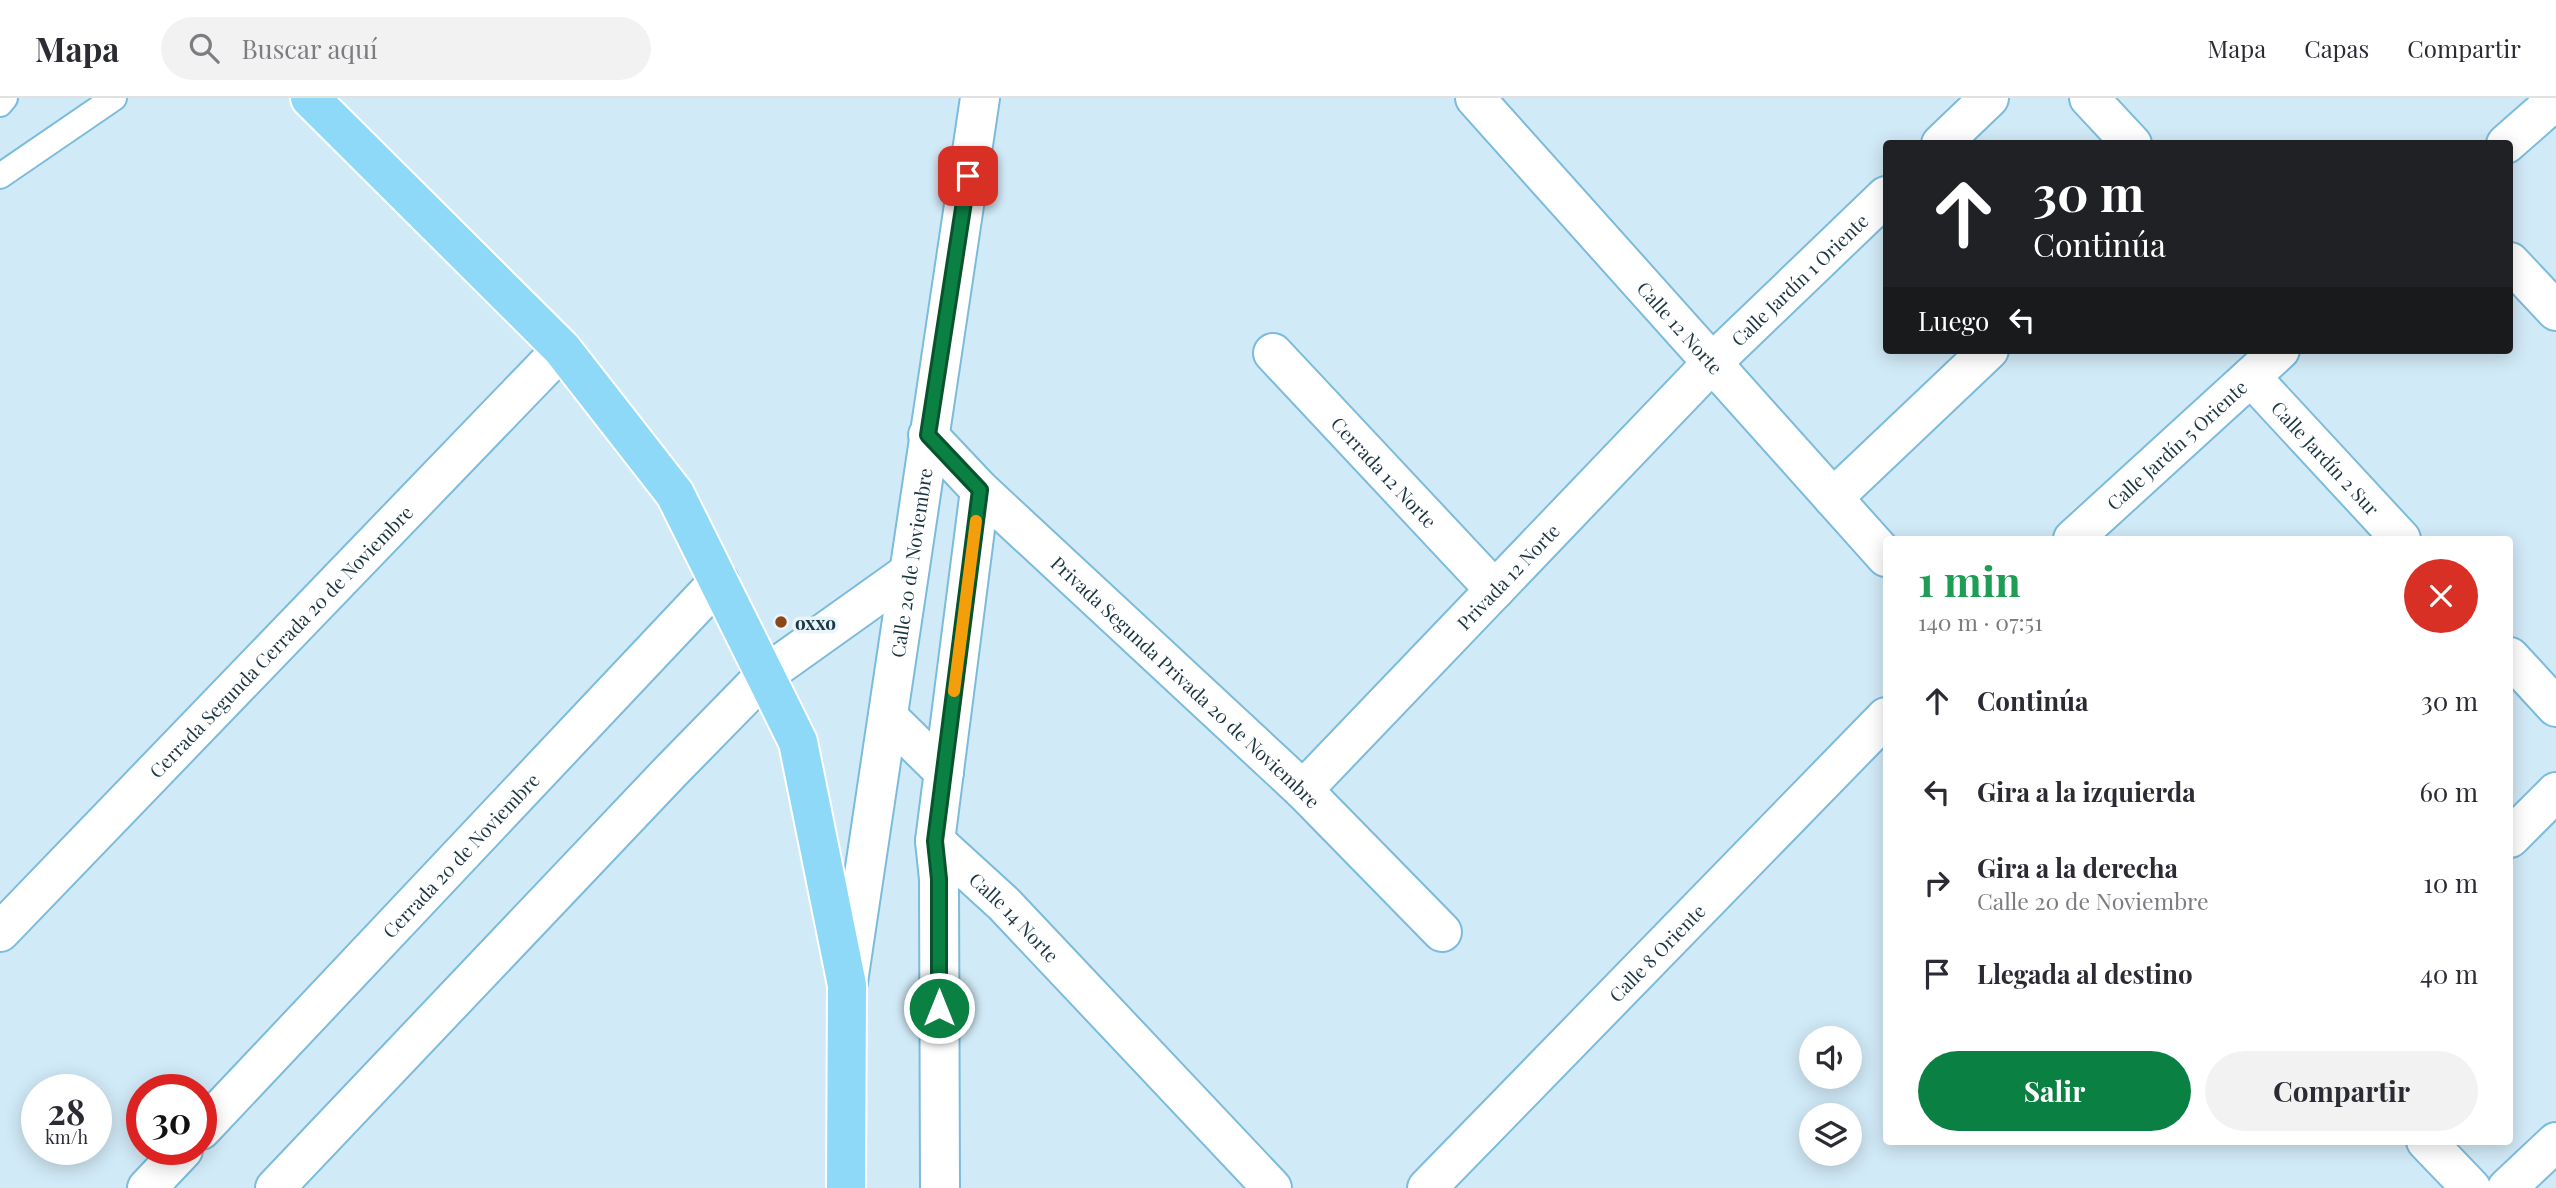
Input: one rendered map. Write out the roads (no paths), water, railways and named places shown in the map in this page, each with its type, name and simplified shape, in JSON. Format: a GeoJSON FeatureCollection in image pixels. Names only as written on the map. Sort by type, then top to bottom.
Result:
{"type":"FeatureCollection","features":[{"type":"Feature","properties":{"kind":"main road"},"geometry":{"type":"LineString","coordinates":[[310,98],[562,348],[675,494],[719,581],[798,742],[847,985],[846,1188]]}},
{"type":"Feature","properties":{"kind":"street","name":"Calle 20 de Noviembre"},"geometry":{"type":"LineString","coordinates":[[847,985],[981,98]]}},
{"type":"Feature","properties":{"kind":"street","name":"Calle 12 Norte"},"geometry":{"type":"LineString","coordinates":[[1475,98],[1883,554]]}},
{"type":"Feature","properties":{"kind":"street"},"geometry":{"type":"LineString","coordinates":[[1945,140],[1989,98]]}},
{"type":"Feature","properties":{"kind":"street"},"geometry":{"type":"LineString","coordinates":[[2089,98],[2128,140]]}},
{"type":"Feature","properties":{"kind":"street"},"geometry":{"type":"LineString","coordinates":[[2511,140],[2556,100]]}},
{"type":"Feature","properties":{"kind":"street","name":"Calle Jardín 1 Oriente"},"geometry":{"type":"LineString","coordinates":[[1712,363],[1883,199]]}},
{"type":"Feature","properties":{"kind":"street"},"geometry":{"type":"LineString","coordinates":[[2513,265],[2556,311]]}},
{"type":"Feature","properties":{"kind":"street","name":"Cerrada Segunda Cerrada 20 de Noviembre"},"geometry":{"type":"LineString","coordinates":[[0,932],[562,348]]}},
{"type":"Feature","properties":{"kind":"street","name":"Cerrada 12 Norte"},"geometry":{"type":"LineString","coordinates":[[1273,353],[1495,590]]}},
{"type":"Feature","properties":{"kind":"street"},"geometry":{"type":"LineString","coordinates":[[1833,498],[1985,354]]}},
{"type":"Feature","properties":{"kind":"street","name":"Calle Jardín 5 Oriente"},"geometry":{"type":"LineString","coordinates":[[2076,536],[2276,354]]}},
{"type":"Feature","properties":{"kind":"street","name":"Privada 12 Norte"},"geometry":{"type":"LineString","coordinates":[[1303,790],[1712,363]]}},
{"type":"Feature","properties":{"kind":"street","name":"Calle Jardín 2 Sur"},"geometry":{"type":"LineString","coordinates":[[2251,377],[2398,536]]}},
{"type":"Feature","properties":{"kind":"street","name":"Privada Segunda Privada 20 de Noviembre"},"geometry":{"type":"LineString","coordinates":[[928,435],[980,490],[1303,790],[1442,932]]}},
{"type":"Feature","properties":{"kind":"street"},"geometry":{"type":"LineString","coordinates":[[935,841],[980,490]]}},
{"type":"Feature","properties":{"kind":"street"},"geometry":{"type":"LineString","coordinates":[[275,1188],[765,675],[908,573]]}},
{"type":"Feature","properties":{"kind":"street","name":"Cerrada 20 de Noviembre"},"geometry":{"type":"LineString","coordinates":[[217,1113],[719,581]]}},
{"type":"Feature","properties":{"kind":"street"},"geometry":{"type":"LineString","coordinates":[[2513,660],[2556,707]]}},
{"type":"Feature","properties":{"kind":"street"},"geometry":{"type":"LineString","coordinates":[[888,717],[944,772]]}},
{"type":"Feature","properties":{"kind":"street","name":"Calle 8 Oriente"},"geometry":{"type":"LineString","coordinates":[[1427,1188],[1883,721]]}},
{"type":"Feature","properties":{"kind":"street"},"geometry":{"type":"LineString","coordinates":[[2513,835],[2556,792]]}},
{"type":"Feature","properties":{"kind":"street","name":"Calle 14 Norte"},"geometry":{"type":"LineString","coordinates":[[935,841],[939,879],[940,1188]]}},
{"type":"Feature","properties":{"kind":"street","name":"Calle 14 Norte"},"geometry":{"type":"LineString","coordinates":[[935,841],[1004,904],[1272,1188]]}},
{"type":"Feature","properties":{"kind":"street"},"geometry":{"type":"LineString","coordinates":[[2507,1188],[2556,1142]]}},
{"type":"Feature","properties":{"kind":"street"},"geometry":{"type":"LineString","coordinates":[[2430,1145],[2471,1188]]}},
{"type":"Feature","properties":{"kind":"street"},"geometry":{"type":"LineString","coordinates":[[147,1188],[169,1165]]}},
{"type":"Feature","properties":{"kind":"lane"},"geometry":{"type":"LineString","coordinates":[[0,104],[5,98]]}},
{"type":"Feature","properties":{"kind":"lane"},"geometry":{"type":"LineString","coordinates":[[0,176],[114,98]]}},
{"type":"Feature","properties":{"kind":"place","name":"oxxo"},"geometry":{"type":"Point","coordinates":[781,622]}}]}
